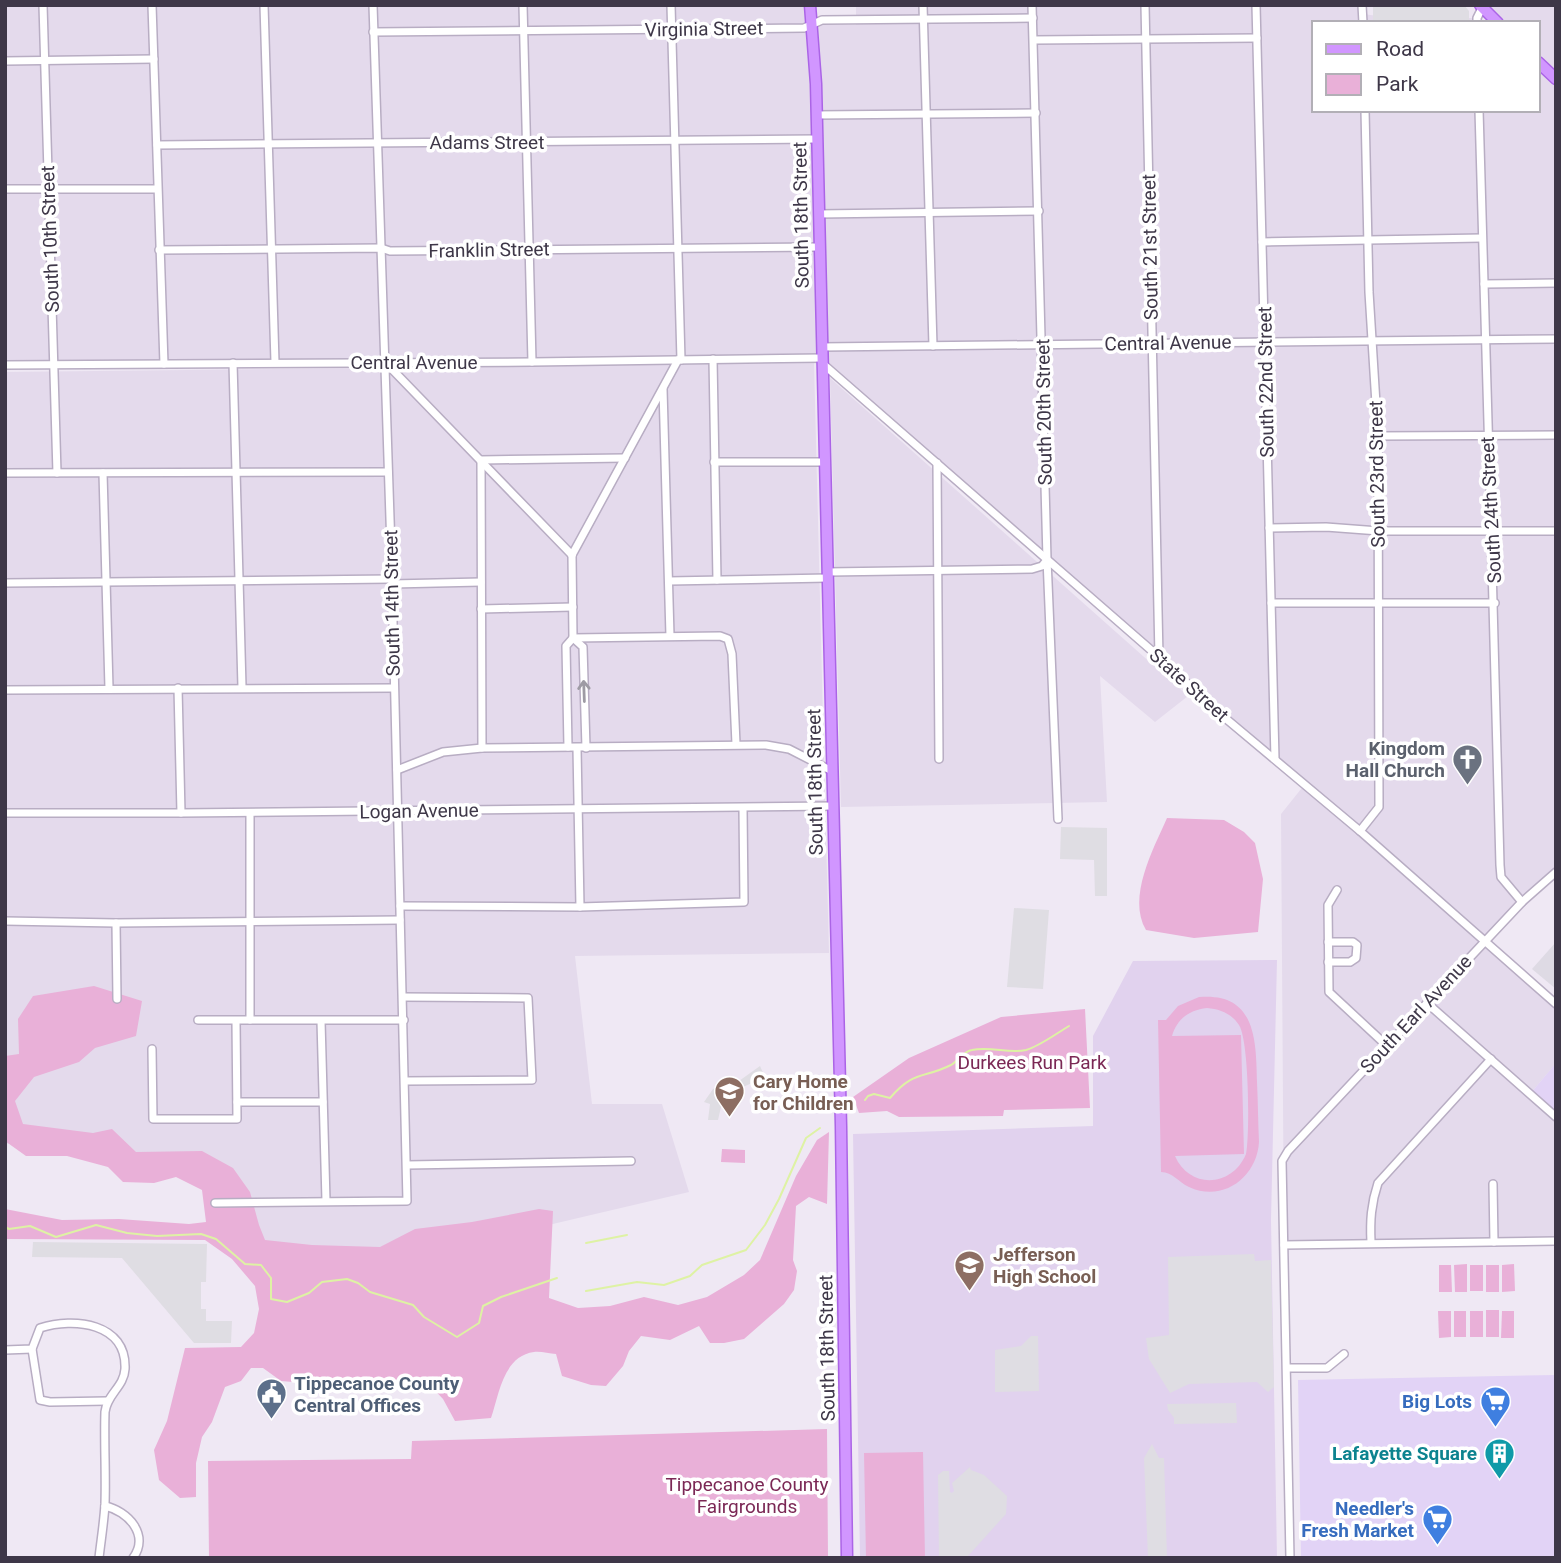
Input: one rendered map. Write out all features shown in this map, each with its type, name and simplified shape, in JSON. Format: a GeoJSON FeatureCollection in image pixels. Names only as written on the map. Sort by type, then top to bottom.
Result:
{"type":"FeatureCollection","features":[{"type":"Feature","properties":{"kind":"main road","name":"South 18th Street"},"geometry":{"type":"LineString","coordinates":[[811,7],[817,115],[834,806],[848,1558]]}},
{"type":"Feature","properties":{"kind":"main road"},"geometry":{"type":"LineString","coordinates":[[1481,7],[1495,21]]}},
{"type":"Feature","properties":{"kind":"main road"},"geometry":{"type":"LineString","coordinates":[[1540,64],[1556,79]]}},
{"type":"Feature","properties":{"kind":"street","name":"South 10th Street"},"geometry":{"type":"LineString","coordinates":[[43,5],[57,473]]}},
{"type":"Feature","properties":{"kind":"street"},"geometry":{"type":"LineString","coordinates":[[152,5],[163,364]]}},
{"type":"Feature","properties":{"kind":"street"},"geometry":{"type":"LineString","coordinates":[[264,5],[275,362]]}},
{"type":"Feature","properties":{"kind":"street","name":"South 14th Street"},"geometry":{"type":"LineString","coordinates":[[326,1202],[407,1202],[392,581],[373,5]]}},
{"type":"Feature","properties":{"kind":"street"},"geometry":{"type":"LineString","coordinates":[[523,5],[532,362]]}},
{"type":"Feature","properties":{"kind":"street"},"geometry":{"type":"LineString","coordinates":[[580,907],[578,809],[566,646],[573,638],[572,555],[680,360],[671,5]]}},
{"type":"Feature","properties":{"kind":"street"},"geometry":{"type":"LineString","coordinates":[[923,5],[933,346]]}},
{"type":"Feature","properties":{"kind":"street","name":"South 20th Street"},"geometry":{"type":"LineString","coordinates":[[1032,5],[1058,819]]}},
{"type":"Feature","properties":{"kind":"street","name":"South 21st Street"},"geometry":{"type":"LineString","coordinates":[[1145,5],[1159,657]]}},
{"type":"Feature","properties":{"kind":"street","name":"South 22nd Street"},"geometry":{"type":"LineString","coordinates":[[1256,5],[1275,759]]}},
{"type":"Feature","properties":{"kind":"street","name":"Virginia Street"},"geometry":{"type":"LineString","coordinates":[[373,32],[804,28],[821,20],[1033,18]]}},
{"type":"Feature","properties":{"kind":"street"},"geometry":{"type":"LineString","coordinates":[[1034,40],[1257,38]]}},
{"type":"Feature","properties":{"kind":"street"},"geometry":{"type":"LineString","coordinates":[[5,61],[154,59]]}},
{"type":"Feature","properties":{"kind":"street","name":"South 23rd Street"},"geometry":{"type":"LineString","coordinates":[[1360,831],[1379,807],[1378,436],[1369,292],[1365,112]]}},
{"type":"Feature","properties":{"kind":"street","name":"South 24th Street"},"geometry":{"type":"LineString","coordinates":[[1479,112],[1493,531],[1500,865],[1501,877],[1522,902]]}},
{"type":"Feature","properties":{"kind":"street"},"geometry":{"type":"LineString","coordinates":[[817,115],[1036,113]]}},
{"type":"Feature","properties":{"kind":"street","name":"Adams Street"},"geometry":{"type":"LineString","coordinates":[[157,145],[817,139]]}},
{"type":"Feature","properties":{"kind":"street"},"geometry":{"type":"LineString","coordinates":[[5,189],[157,189]]}},
{"type":"Feature","properties":{"kind":"street"},"geometry":{"type":"LineString","coordinates":[[819,215],[1039,211]]}},
{"type":"Feature","properties":{"kind":"street"},"geometry":{"type":"LineString","coordinates":[[1262,242],[1482,239]]}},
{"type":"Feature","properties":{"kind":"street","name":"Franklin Street"},"geometry":{"type":"LineString","coordinates":[[159,250],[819,247]]}},
{"type":"Feature","properties":{"kind":"street"},"geometry":{"type":"LineString","coordinates":[[1484,284],[1556,283]]}},
{"type":"Feature","properties":{"kind":"street","name":"Central Avenue"},"geometry":{"type":"LineString","coordinates":[[5,365],[680,360],[822,356],[933,346],[1556,339]]}},
{"type":"Feature","properties":{"kind":"street","name":"State Street"},"geometry":{"type":"LineString","coordinates":[[822,356],[937,463],[1159,657],[1212,707],[1360,831],[1556,1004]]}},
{"type":"Feature","properties":{"kind":"street"},"geometry":{"type":"LineString","coordinates":[[713,359],[717,580]]}},
{"type":"Feature","properties":{"kind":"street"},"geometry":{"type":"LineString","coordinates":[[385,362],[572,555]]}},
{"type":"Feature","properties":{"kind":"street"},"geometry":{"type":"LineString","coordinates":[[233,363],[242,687]]}},
{"type":"Feature","properties":{"kind":"street"},"geometry":{"type":"LineString","coordinates":[[663,389],[670,636]]}},
{"type":"Feature","properties":{"kind":"street"},"geometry":{"type":"LineString","coordinates":[[1378,436],[1556,435]]}},
{"type":"Feature","properties":{"kind":"street"},"geometry":{"type":"LineString","coordinates":[[481,460],[625,458]]}},
{"type":"Feature","properties":{"kind":"street"},"geometry":{"type":"LineString","coordinates":[[481,460],[482,748]]}},
{"type":"Feature","properties":{"kind":"street"},"geometry":{"type":"LineString","coordinates":[[714,462],[824,462]]}},
{"type":"Feature","properties":{"kind":"street"},"geometry":{"type":"LineString","coordinates":[[937,463],[939,759]]}},
{"type":"Feature","properties":{"kind":"street"},"geometry":{"type":"LineString","coordinates":[[5,474],[388,472]]}},
{"type":"Feature","properties":{"kind":"street"},"geometry":{"type":"LineString","coordinates":[[103,473],[109,688]]}},
{"type":"Feature","properties":{"kind":"street"},"geometry":{"type":"LineString","coordinates":[[1269,528],[1556,531]]}},
{"type":"Feature","properties":{"kind":"street"},"geometry":{"type":"LineString","coordinates":[[669,581],[1032,569],[1042,566],[1048,559]]}},
{"type":"Feature","properties":{"kind":"street"},"geometry":{"type":"LineString","coordinates":[[5,583],[240,580],[481,582]]}},
{"type":"Feature","properties":{"kind":"street"},"geometry":{"type":"LineString","coordinates":[[1271,603],[1495,603]]}},
{"type":"Feature","properties":{"kind":"street"},"geometry":{"type":"LineString","coordinates":[[481,609],[573,607]]}},
{"type":"Feature","properties":{"kind":"street"},"geometry":{"type":"LineString","coordinates":[[573,638],[720,636],[728,639],[732,653],[736,744]]}},
{"type":"Feature","properties":{"kind":"street"},"geometry":{"type":"LineString","coordinates":[[573,638],[583,647],[586,748]]}},
{"type":"Feature","properties":{"kind":"street"},"geometry":{"type":"LineString","coordinates":[[178,688],[181,813]]}},
{"type":"Feature","properties":{"kind":"street"},"geometry":{"type":"LineString","coordinates":[[5,690],[394,688]]}},
{"type":"Feature","properties":{"kind":"street"},"geometry":{"type":"LineString","coordinates":[[397,770],[443,752],[482,748],[736,744],[789,748],[832,771]]}},
{"type":"Feature","properties":{"kind":"street","name":"Logan Avenue"},"geometry":{"type":"LineString","coordinates":[[5,813],[834,806]]}},
{"type":"Feature","properties":{"kind":"street"},"geometry":{"type":"LineString","coordinates":[[400,906],[580,907],[744,902],[743,807]]}},
{"type":"Feature","properties":{"kind":"street"},"geometry":{"type":"LineString","coordinates":[[250,813],[250,1020]]}},
{"type":"Feature","properties":{"kind":"street","name":"South Earl Avenue"},"geometry":{"type":"LineString","coordinates":[[1284,1245],[1282,1161],[1288,1151],[1522,902],[1556,872]]}},
{"type":"Feature","properties":{"kind":"street"},"geometry":{"type":"LineString","coordinates":[[1337,890],[1328,905],[1329,992],[1386,1045]]}},
{"type":"Feature","properties":{"kind":"street"},"geometry":{"type":"LineString","coordinates":[[5,920],[116,923],[400,920]]}},
{"type":"Feature","properties":{"kind":"street"},"geometry":{"type":"LineString","coordinates":[[116,923],[117,999]]}},
{"type":"Feature","properties":{"kind":"street"},"geometry":{"type":"LineString","coordinates":[[1328,942],[1353,942],[1357,945],[1358,953],[1350,962],[1328,962]]}},
{"type":"Feature","properties":{"kind":"street"},"geometry":{"type":"LineString","coordinates":[[403,997],[528,998],[531,1080],[405,1081]]}},
{"type":"Feature","properties":{"kind":"street"},"geometry":{"type":"LineString","coordinates":[[1427,1003],[1556,1117]]}},
{"type":"Feature","properties":{"kind":"street"},"geometry":{"type":"LineString","coordinates":[[198,1020],[404,1020]]}},
{"type":"Feature","properties":{"kind":"street"},"geometry":{"type":"LineString","coordinates":[[152,1049],[153,1119],[237,1119],[236,1021]]}},
{"type":"Feature","properties":{"kind":"street"},"geometry":{"type":"LineString","coordinates":[[215,1203],[326,1202],[321,1021]]}},
{"type":"Feature","properties":{"kind":"street"},"geometry":{"type":"LineString","coordinates":[[1371,1242],[1370,1215],[1378,1183],[1491,1059]]}},
{"type":"Feature","properties":{"kind":"street"},"geometry":{"type":"LineString","coordinates":[[237,1102],[323,1102]]}},
{"type":"Feature","properties":{"kind":"street"},"geometry":{"type":"LineString","coordinates":[[407,1165],[631,1160]]}},
{"type":"Feature","properties":{"kind":"street"},"geometry":{"type":"LineString","coordinates":[[1493,1184],[1494,1241]]}},
{"type":"Feature","properties":{"kind":"street"},"geometry":{"type":"LineString","coordinates":[[1290,1558],[1284,1245],[1556,1241]]}},
{"type":"Feature","properties":{"kind":"street"},"geometry":{"type":"LineString","coordinates":[[99,1558],[105,1506],[107,1401],[122,1380],[125,1369],[121,1348],[106,1329],[89,1325],[40,1328],[32,1349],[40,1400],[107,1401]]}},
{"type":"Feature","properties":{"kind":"street"},"geometry":{"type":"LineString","coordinates":[[5,1350],[32,1349]]}},
{"type":"Feature","properties":{"kind":"street"},"geometry":{"type":"LineString","coordinates":[[1287,1368],[1327,1368],[1344,1354]]}},
{"type":"Feature","properties":{"kind":"street"},"geometry":{"type":"LineString","coordinates":[[105,1506],[122,1512],[139,1532],[140,1546],[133,1558]]}},
{"type":"Feature","properties":{"kind":"shaded area"},"geometry":{"type":"Polygon","coordinates":[[[5,5],[810,5],[814,25],[856,25],[856,5],[1362,5],[1363,14],[1401,19],[1477,18],[1488,21],[1312,21],[1312,112],[1540,112],[1540,21],[1496,21],[1480,5],[1556,5],[1556,872],[1486,941],[1556,1004],[1556,1063],[1530,1094],[1556,1117],[1556,1241],[1284,1245],[1281,814],[1305,784],[823,364],[822,358],[5,365],[5,5]]]}},
{"type":"Feature","properties":{"kind":"shaded area"},"geometry":{"type":"Polygon","coordinates":[[[1373,5],[1464,5],[1469,11],[1469,21],[1373,21],[1373,5]]]}},
{"type":"Feature","properties":{"kind":"shaded area"},"geometry":{"type":"Polygon","coordinates":[[[814,363],[829,953],[575,956],[592,1104],[662,1104],[689,1192],[386,1263],[255,1258],[205,1178],[5,1143],[5,372],[814,363]]]}},
{"type":"Feature","properties":{"kind":"shaded area"},"geometry":{"type":"Polygon","coordinates":[[[830,378],[1188,696],[1155,722],[1100,676],[1107,802],[841,807],[830,378]]]}},
{"type":"Feature","properties":{"kind":"shaded area"},"geometry":{"type":"Polygon","coordinates":[[[1061,827],[1107,828],[1107,896],[1095,896],[1094,860],[1060,859],[1061,827]]]}},
{"type":"Feature","properties":{"kind":"shaded area"},"geometry":{"type":"Polygon","coordinates":[[[1014,908],[1049,910],[1043,989],[1007,987],[1014,908]]]}},
{"type":"Feature","properties":{"kind":"shaded area"},"geometry":{"type":"Polygon","coordinates":[[[1556,942],[1556,989],[1532,969],[1556,942]]]}},
{"type":"Feature","properties":{"kind":"shaded area"},"geometry":{"type":"Polygon","coordinates":[[[1277,960],[1271,1220],[1277,1558],[860,1558],[853,1134],[1093,1126],[1093,1036],[1133,961],[1277,960]]]}},
{"type":"Feature","properties":{"kind":"shaded area"},"geometry":{"type":"Polygon","coordinates":[[[1556,1063],[1556,1117],[1530,1094],[1556,1063]]]}},
{"type":"Feature","properties":{"kind":"shaded area"},"geometry":{"type":"Polygon","coordinates":[[[760,1066],[765,1077],[732,1092],[721,1107],[718,1120],[708,1120],[710,1104],[704,1102],[713,1089],[739,1081],[760,1066]]]}},
{"type":"Feature","properties":{"kind":"shaded area"},"geometry":{"type":"Polygon","coordinates":[[[33,1242],[207,1244],[206,1282],[201,1282],[201,1309],[206,1309],[206,1321],[232,1321],[231,1343],[194,1343],[122,1258],[32,1257],[33,1242]]]}},
{"type":"Feature","properties":{"kind":"shaded area"},"geometry":{"type":"Polygon","coordinates":[[[1254,1254],[1255,1261],[1271,1260],[1274,1387],[1268,1392],[1257,1382],[1189,1384],[1170,1393],[1149,1359],[1146,1338],[1169,1335],[1168,1257],[1254,1254]]]}},
{"type":"Feature","properties":{"kind":"shaded area"},"geometry":{"type":"Polygon","coordinates":[[[1031,1336],[1038,1336],[1039,1391],[995,1392],[995,1350],[1021,1346],[1031,1336]]]}},
{"type":"Feature","properties":{"kind":"shaded area"},"geometry":{"type":"Polygon","coordinates":[[[1556,1375],[1556,1558],[1301,1558],[1298,1380],[1556,1375]]]}},
{"type":"Feature","properties":{"kind":"shaded area"},"geometry":{"type":"Polygon","coordinates":[[[1236,1403],[1237,1423],[1174,1424],[1167,1404],[1236,1403]]]}},
{"type":"Feature","properties":{"kind":"shaded area"},"geometry":{"type":"Polygon","coordinates":[[[1152,1444],[1159,1458],[1164,1458],[1167,1558],[1148,1558],[1144,1458],[1152,1444]]]}},
{"type":"Feature","properties":{"kind":"shaded area"},"geometry":{"type":"Polygon","coordinates":[[[970,1467],[971,1470],[984,1475],[1007,1496],[1006,1514],[968,1556],[939,1557],[938,1475],[949,1471],[952,1493],[952,1483],[970,1467]]]}},
{"type":"Feature","properties":{"kind":"green space"},"geometry":{"type":"Polygon","coordinates":[[[1167,818],[1224,820],[1244,832],[1255,843],[1263,879],[1258,932],[1194,938],[1146,930],[1139,903],[1141,888],[1149,859],[1167,818]]]}},
{"type":"Feature","properties":{"kind":"green space"},"geometry":{"type":"Polygon","coordinates":[[[94,986],[142,1001],[136,1036],[95,1048],[79,1062],[34,1077],[15,1101],[23,1124],[93,1133],[112,1129],[136,1152],[202,1151],[233,1168],[250,1192],[265,1240],[312,1245],[380,1247],[415,1229],[472,1222],[539,1209],[553,1211],[549,1298],[578,1308],[610,1306],[644,1297],[678,1305],[707,1297],[744,1275],[760,1260],[796,1176],[817,1140],[829,1132],[827,1204],[809,1197],[796,1206],[793,1260],[797,1271],[794,1290],[784,1304],[744,1339],[710,1343],[699,1326],[670,1340],[641,1336],[629,1351],[623,1366],[606,1386],[591,1385],[562,1376],[556,1354],[534,1352],[515,1361],[509,1369],[491,1418],[455,1421],[443,1399],[428,1383],[413,1378],[341,1386],[281,1381],[263,1368],[251,1368],[241,1381],[225,1387],[212,1422],[202,1437],[196,1463],[196,1497],[180,1498],[159,1480],[154,1450],[167,1421],[185,1348],[241,1347],[254,1333],[259,1309],[255,1286],[232,1259],[205,1240],[5,1239],[5,1209],[62,1220],[119,1219],[189,1224],[206,1222],[202,1190],[176,1177],[154,1183],[123,1182],[108,1167],[67,1156],[26,1156],[5,1141],[5,1056],[19,1054],[18,1019],[33,996],[94,986]]]}},
{"type":"Feature","properties":{"kind":"green space"},"geometry":{"type":"Polygon","coordinates":[[[1199,997],[1218,997],[1232,1002],[1249,1022],[1256,1050],[1259,1142],[1257,1155],[1245,1176],[1236,1184],[1214,1192],[1189,1187],[1161,1172],[1158,1020],[1166,1020],[1178,1006],[1199,997]],[[1212,1009],[1189,1013],[1177,1025],[1172,1036],[1241,1035],[1244,1154],[1175,1156],[1181,1167],[1190,1174],[1210,1180],[1231,1173],[1240,1165],[1246,1154],[1248,1108],[1247,1067],[1245,1049],[1239,1025],[1225,1013],[1212,1009]]]}},
{"type":"Feature","properties":{"kind":"green space","name":"Durkees Run Park"},"geometry":{"type":"Polygon","coordinates":[[[1085,1009],[1090,1108],[1004,1110],[1003,1116],[899,1117],[887,1111],[859,1113],[853,1097],[909,1058],[1001,1017],[1085,1009]]]}},
{"type":"Feature","properties":{"kind":"green space"},"geometry":{"type":"Polygon","coordinates":[[[722,1149],[745,1150],[745,1163],[721,1162],[722,1149]]]}},
{"type":"Feature","properties":{"kind":"green space"},"geometry":{"type":"Polygon","coordinates":[[[1467,1264],[1467,1292],[1455,1292],[1454,1265],[1467,1264]]]}},
{"type":"Feature","properties":{"kind":"green space"},"geometry":{"type":"Polygon","coordinates":[[[1514,1264],[1515,1291],[1502,1292],[1502,1265],[1514,1264]]]}},
{"type":"Feature","properties":{"kind":"green space"},"geometry":{"type":"Polygon","coordinates":[[[1439,1265],[1451,1265],[1452,1292],[1439,1292],[1439,1265]]]}},
{"type":"Feature","properties":{"kind":"green space"},"geometry":{"type":"Polygon","coordinates":[[[1470,1265],[1483,1265],[1483,1291],[1470,1291],[1470,1265]]]}},
{"type":"Feature","properties":{"kind":"green space"},"geometry":{"type":"Polygon","coordinates":[[[1486,1265],[1499,1265],[1499,1292],[1486,1292],[1486,1265]]]}},
{"type":"Feature","properties":{"kind":"green space"},"geometry":{"type":"Polygon","coordinates":[[[1486,1310],[1499,1310],[1499,1337],[1486,1337],[1486,1310]]]}},
{"type":"Feature","properties":{"kind":"green space"},"geometry":{"type":"Polygon","coordinates":[[[1438,1311],[1451,1311],[1451,1337],[1439,1338],[1438,1311]]]}},
{"type":"Feature","properties":{"kind":"green space"},"geometry":{"type":"Polygon","coordinates":[[[1454,1311],[1466,1311],[1466,1337],[1454,1337],[1454,1311]]]}},
{"type":"Feature","properties":{"kind":"green space"},"geometry":{"type":"Polygon","coordinates":[[[1470,1311],[1483,1311],[1483,1337],[1470,1337],[1470,1311]]]}},
{"type":"Feature","properties":{"kind":"green space"},"geometry":{"type":"Polygon","coordinates":[[[1502,1311],[1514,1311],[1514,1338],[1501,1338],[1502,1311]]]}},
{"type":"Feature","properties":{"kind":"green space","name":"Tippecanoe County Fairgrounds"},"geometry":{"type":"Polygon","coordinates":[[[827,1429],[828,1558],[209,1558],[208,1461],[411,1459],[412,1441],[827,1429]]]}},
{"type":"Feature","properties":{"kind":"green space"},"geometry":{"type":"Polygon","coordinates":[[[923,1452],[925,1558],[866,1558],[864,1453],[923,1452]]]}},
{"type":"Feature","properties":{"kind":"waterway"},"geometry":{"type":"LineString","coordinates":[[865,1100],[874,1094],[890,1098],[912,1079],[951,1065],[969,1051],[1026,1050],[1069,1026]]}},
{"type":"Feature","properties":{"kind":"waterway"},"geometry":{"type":"LineString","coordinates":[[586,1291],[637,1282],[664,1285],[690,1276],[702,1265],[746,1250],[765,1225],[779,1199],[806,1138],[820,1128]]}},
{"type":"Feature","properties":{"kind":"waterway"},"geometry":{"type":"LineString","coordinates":[[5,1227],[9,1229],[30,1226],[56,1237],[96,1225],[127,1233],[157,1236],[201,1234],[216,1239],[245,1264],[261,1265],[271,1278],[271,1299],[287,1302],[309,1293],[322,1282],[347,1279],[370,1292],[413,1305],[424,1317],[457,1337],[479,1323],[483,1306],[557,1278]]}},
{"type":"Feature","properties":{"kind":"waterway"},"geometry":{"type":"LineString","coordinates":[[586,1243],[627,1235]]}},
{"type":"Feature","properties":{"kind":"place","name":"Kingdom Hall Church"},"geometry":{"type":"Point","coordinates":[1468,786]}},
{"type":"Feature","properties":{"kind":"place","name":"Cary Home for Children"},"geometry":{"type":"Point","coordinates":[730,1119]}},
{"type":"Feature","properties":{"kind":"place","name":"Jefferson High School"},"geometry":{"type":"Point","coordinates":[970,1292]}},
{"type":"Feature","properties":{"kind":"place","name":"Tippecanoe County Central Offices"},"geometry":{"type":"Point","coordinates":[271,1421]}},
{"type":"Feature","properties":{"kind":"place","name":"Big Lots"},"geometry":{"type":"Point","coordinates":[1495,1428]}},
{"type":"Feature","properties":{"kind":"place","name":"Lafayette Square"},"geometry":{"type":"Point","coordinates":[1500,1480]}},
{"type":"Feature","properties":{"kind":"place","name":"Needler's Fresh Market"},"geometry":{"type":"Point","coordinates":[1437,1546]}}]}
